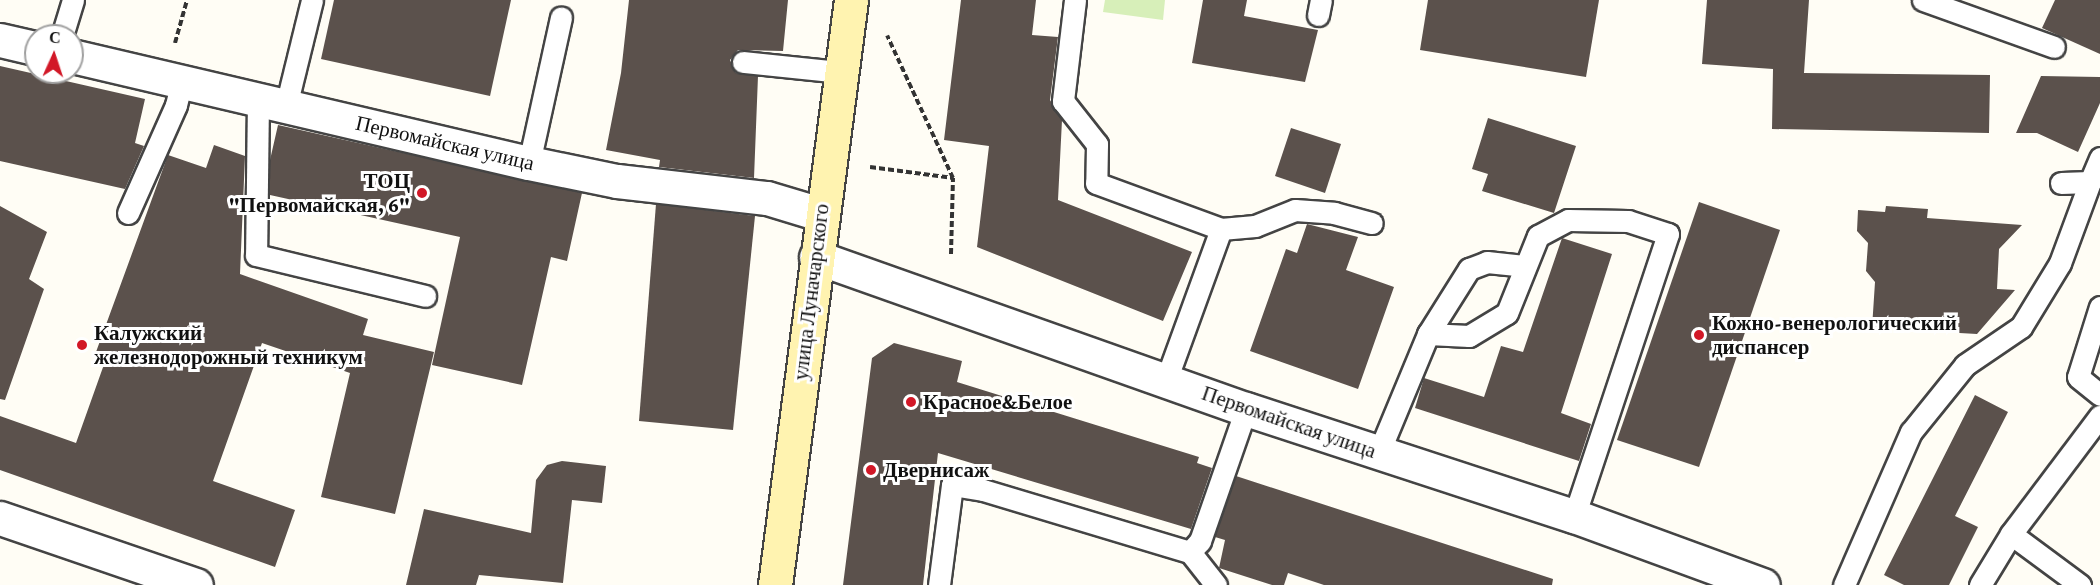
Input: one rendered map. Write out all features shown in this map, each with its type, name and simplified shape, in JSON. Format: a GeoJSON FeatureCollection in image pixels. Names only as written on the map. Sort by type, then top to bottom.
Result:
{"type":"FeatureCollection","features":[{"type":"Feature","properties":{"kind":"main road","name":"улица Луначарского"},"geometry":{"type":"LineString","coordinates":[[775,585],[820,214],[851,0]]}},
{"type":"Feature","properties":{"kind":"street"},"geometry":{"type":"LineString","coordinates":[[0,40],[24,45]]}},
{"type":"Feature","properties":{"kind":"street","name":"Первомайская улица"},"geometry":{"type":"LineString","coordinates":[[84,59],[616,181],[767,198],[820,214]]}},
{"type":"Feature","properties":{"kind":"street","name":"Первомайская улица"},"geometry":{"type":"LineString","coordinates":[[816,257],[1246,409],[1574,516],[1703,575],[1763,585]]}},
{"type":"Feature","properties":{"kind":"street"},"geometry":{"type":"LineString","coordinates":[[0,518],[196,585]]}},
{"type":"Feature","properties":{"kind":"lane"},"geometry":{"type":"LineString","coordinates":[[66,24],[73,0]]}},
{"type":"Feature","properties":{"kind":"lane"},"geometry":{"type":"LineString","coordinates":[[312,0],[272,102],[256,255],[425,296]]}},
{"type":"Feature","properties":{"kind":"lane"},"geometry":{"type":"LineString","coordinates":[[1075,0],[1063,101],[1096,144],[1096,183],[1221,229],[1255,226],[1295,210],[1334,213],[1372,223]]}},
{"type":"Feature","properties":{"kind":"lane"},"geometry":{"type":"LineString","coordinates":[[1923,0],[2054,47]]}},
{"type":"Feature","properties":{"kind":"lane"},"geometry":{"type":"LineString","coordinates":[[529,162],[561,17]]}},
{"type":"Feature","properties":{"kind":"lane"},"geometry":{"type":"LineString","coordinates":[[742,62],[840,72]]}},
{"type":"Feature","properties":{"kind":"lane"},"geometry":{"type":"LineString","coordinates":[[128,213],[176,105],[182,81]]}},
{"type":"Feature","properties":{"kind":"lane"},"geometry":{"type":"LineString","coordinates":[[1844,585],[1911,432],[1965,365],[2021,327],[2060,263],[2100,158]]}},
{"type":"Feature","properties":{"kind":"lane"},"geometry":{"type":"LineString","coordinates":[[2061,183],[2090,182]]}},
{"type":"Feature","properties":{"kind":"lane"},"geometry":{"type":"LineString","coordinates":[[1428,334],[1469,336],[1507,314],[1524,266],[1538,236],[1568,220],[1628,221],[1668,234],[1574,516]]}},
{"type":"Feature","properties":{"kind":"lane"},"geometry":{"type":"LineString","coordinates":[[1166,380],[1221,229]]}},
{"type":"Feature","properties":{"kind":"lane"},"geometry":{"type":"LineString","coordinates":[[1379,452],[1428,334],[1469,269],[1487,262],[1524,266]]}},
{"type":"Feature","properties":{"kind":"lane"},"geometry":{"type":"LineString","coordinates":[[2100,307],[2078,377],[2100,394]]}},
{"type":"Feature","properties":{"kind":"lane"},"geometry":{"type":"LineString","coordinates":[[1190,552],[1200,542],[1246,409]]}},
{"type":"Feature","properties":{"kind":"lane"},"geometry":{"type":"LineString","coordinates":[[1980,585],[2011,534],[2100,416]]}},
{"type":"Feature","properties":{"kind":"lane"},"geometry":{"type":"LineString","coordinates":[[939,585],[952,485],[983,490],[1190,552],[1216,585]]}},
{"type":"Feature","properties":{"kind":"lane"},"geometry":{"type":"LineString","coordinates":[[2011,534],[2080,585]]}},
{"type":"Feature","properties":{"kind":"path"},"geometry":{"type":"LineString","coordinates":[[174,49],[187,0]]}},
{"type":"Feature","properties":{"kind":"path"},"geometry":{"type":"LineString","coordinates":[[887,35],[954,178],[951,254]]}},
{"type":"Feature","properties":{"kind":"path"},"geometry":{"type":"LineString","coordinates":[[870,167],[954,178]]}},
{"type":"Feature","properties":{"kind":"green space"},"geometry":{"type":"Polygon","coordinates":[[[1105,0],[1165,0],[1163,20],[1103,12],[1105,0]]]}},
{"type":"Feature","properties":{"kind":"building"},"geometry":{"type":"Polygon","coordinates":[[[334,0],[511,0],[490,96],[321,59],[334,0]]]}},
{"type":"Feature","properties":{"kind":"building"},"geometry":{"type":"Polygon","coordinates":[[[629,0],[788,0],[783,51],[738,50],[730,60],[736,73],[758,76],[754,178],[659,167],[660,160],[606,150],[621,73],[629,0]]]}},
{"type":"Feature","properties":{"kind":"building"},"geometry":{"type":"Polygon","coordinates":[[[961,0],[1036,0],[1032,35],[1058,37],[1050,100],[1062,120],[1058,200],[1192,252],[1163,321],[977,247],[989,146],[944,140],[961,0]]]}},
{"type":"Feature","properties":{"kind":"building"},"geometry":{"type":"Polygon","coordinates":[[[1203,0],[1247,0],[1244,16],[1318,30],[1305,82],[1192,63],[1203,0]]]}},
{"type":"Feature","properties":{"kind":"building"},"geometry":{"type":"Polygon","coordinates":[[[1428,0],[1599,0],[1586,77],[1420,50],[1428,0]]]}},
{"type":"Feature","properties":{"kind":"building"},"geometry":{"type":"Polygon","coordinates":[[[1707,0],[1809,0],[1804,73],[1990,75],[1989,133],[1772,129],[1773,69],[1702,64],[1707,0]]]}},
{"type":"Feature","properties":{"kind":"building"},"geometry":{"type":"Polygon","coordinates":[[[2055,0],[2100,0],[2100,54],[2042,28],[2055,0]]]}},
{"type":"Feature","properties":{"kind":"building"},"geometry":{"type":"Polygon","coordinates":[[[0,66],[24,71],[24,84],[79,84],[145,99],[135,143],[144,146],[125,189],[0,161],[0,66]]]}},
{"type":"Feature","properties":{"kind":"building"},"geometry":{"type":"Polygon","coordinates":[[[2041,76],[2100,77],[2100,103],[2078,152],[2037,133],[2016,133],[2041,76]]]}},
{"type":"Feature","properties":{"kind":"building"},"geometry":{"type":"Polygon","coordinates":[[[1488,118],[1576,146],[1554,213],[1482,191],[1488,174],[1472,169],[1488,118]]]}},
{"type":"Feature","properties":{"kind":"building","name":"ТОЦ \"Первомайская, 6\""},"geometry":{"type":"Polygon","coordinates":[[[278,125],[582,193],[567,261],[551,257],[522,385],[432,365],[460,237],[270,195],[270,160],[278,125]]]}},
{"type":"Feature","properties":{"kind":"building"},"geometry":{"type":"Polygon","coordinates":[[[1291,128],[1341,144],[1325,193],[1275,176],[1291,128]]]}},
{"type":"Feature","properties":{"kind":"building"},"geometry":{"type":"Polygon","coordinates":[[[214,145],[245,156],[240,274],[368,319],[363,335],[434,352],[395,514],[321,497],[350,373],[262,343],[213,481],[295,510],[275,567],[0,470],[0,416],[76,443],[107,356],[96,352],[168,155],[206,168],[214,145]]]}},
{"type":"Feature","properties":{"kind":"building","name":"Кожно-венерологический диспансер"},"geometry":{"type":"Polygon","coordinates":[[[1699,202],[1780,230],[1699,467],[1617,440],[1699,202]]]}},
{"type":"Feature","properties":{"kind":"building"},"geometry":{"type":"Polygon","coordinates":[[[656,204],[755,216],[733,430],[639,421],[656,204]]]}},
{"type":"Feature","properties":{"kind":"building"},"geometry":{"type":"Polygon","coordinates":[[[0,206],[47,232],[29,279],[44,289],[5,400],[0,399],[0,206]]]}},
{"type":"Feature","properties":{"kind":"building"},"geometry":{"type":"Polygon","coordinates":[[[1886,206],[1928,209],[1927,218],[2022,225],[1999,249],[1997,289],[2015,290],[1977,334],[1872,328],[1875,282],[1866,271],[1868,243],[1857,231],[1858,210],[1885,212],[1886,206]]]}},
{"type":"Feature","properties":{"kind":"building"},"geometry":{"type":"Polygon","coordinates":[[[1307,224],[1358,237],[1346,270],[1394,287],[1358,389],[1250,351],[1286,249],[1297,253],[1307,224]]]}},
{"type":"Feature","properties":{"kind":"building"},"geometry":{"type":"Polygon","coordinates":[[[1562,238],[1612,254],[1561,413],[1591,424],[1579,461],[1415,408],[1424,378],[1484,397],[1501,346],[1523,352],[1562,238]]]}},
{"type":"Feature","properties":{"kind":"building"},"geometry":{"type":"Polygon","coordinates":[[[894,343],[962,361],[957,382],[1199,457],[1197,463],[1212,468],[1191,529],[938,453],[923,585],[843,585],[872,358],[894,343]]]}},
{"type":"Feature","properties":{"kind":"building"},"geometry":{"type":"Polygon","coordinates":[[[1975,395],[2008,412],[1955,516],[1978,527],[1949,585],[1904,585],[1884,575],[1975,395]]]}},
{"type":"Feature","properties":{"kind":"building"},"geometry":{"type":"Polygon","coordinates":[[[562,461],[606,466],[602,503],[572,500],[563,583],[479,575],[476,585],[406,585],[424,509],[531,533],[536,480],[547,465],[562,461]]]}},
{"type":"Feature","properties":{"kind":"building"},"geometry":{"type":"Polygon","coordinates":[[[1236,476],[1553,579],[1552,585],[1324,585],[1288,573],[1284,585],[1272,585],[1219,568],[1225,540],[1215,537],[1236,476]]]}},
{"type":"Feature","properties":{"kind":"place","name":"ТОЦ \"Первомайская, 6\""},"geometry":{"type":"Point","coordinates":[422,193]}},
{"type":"Feature","properties":{"kind":"place","name":"Кожно-венерологический диспансер"},"geometry":{"type":"Point","coordinates":[1699,335]}},
{"type":"Feature","properties":{"kind":"place","name":"Калужский железнодорожный техникум"},"geometry":{"type":"Point","coordinates":[82,345]}},
{"type":"Feature","properties":{"kind":"place","name":"Красное&Белое"},"geometry":{"type":"Point","coordinates":[911,402]}},
{"type":"Feature","properties":{"kind":"place","name":"Двернисаж"},"geometry":{"type":"Point","coordinates":[871,470]}}]}
